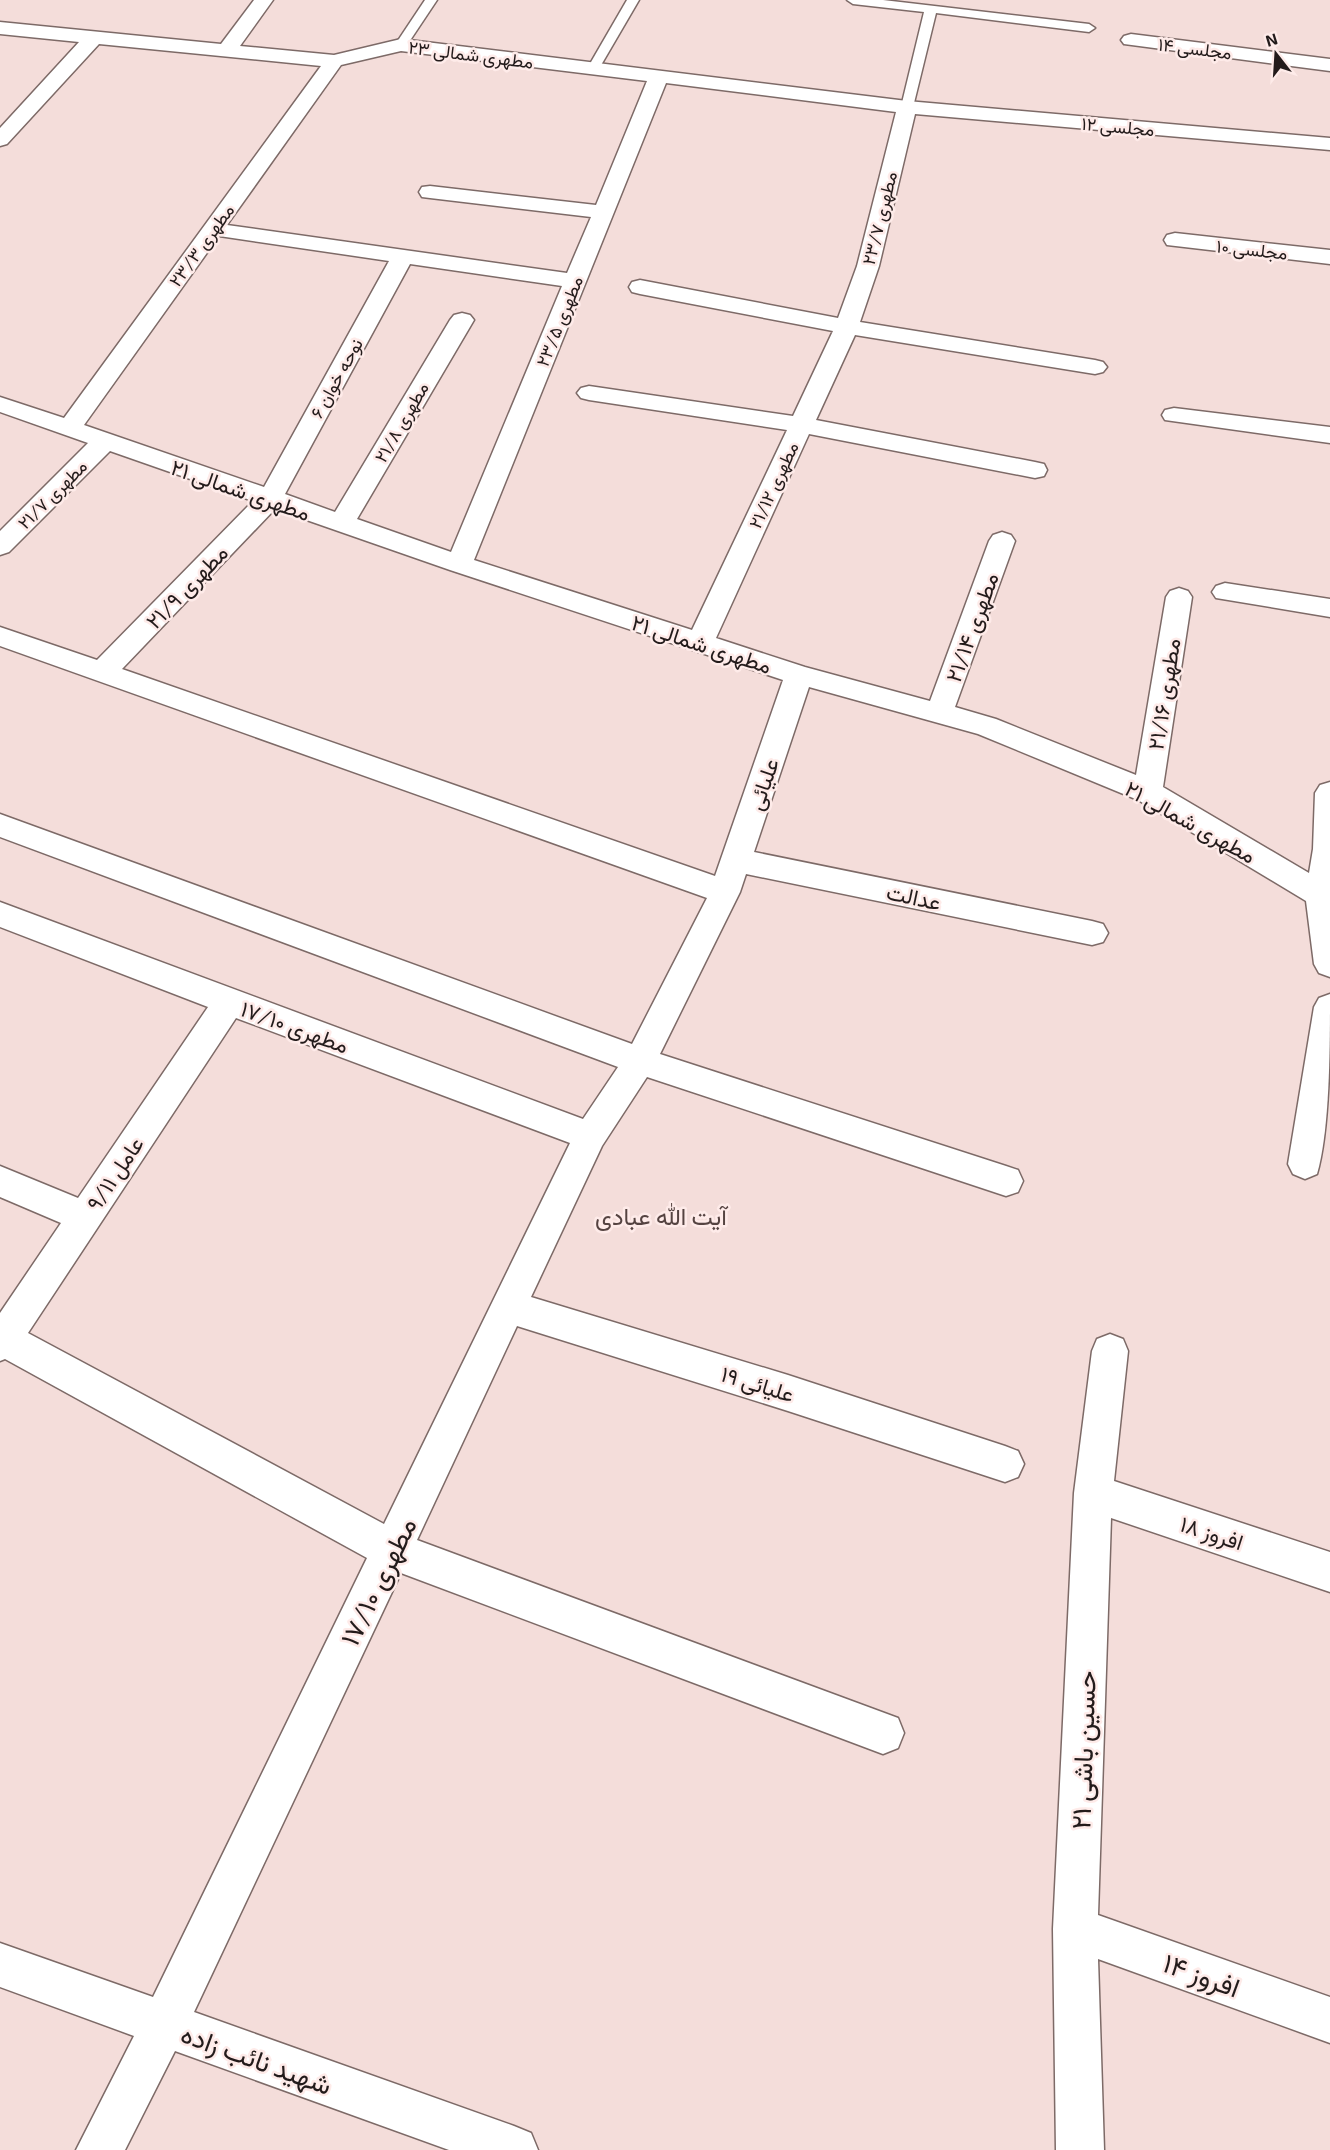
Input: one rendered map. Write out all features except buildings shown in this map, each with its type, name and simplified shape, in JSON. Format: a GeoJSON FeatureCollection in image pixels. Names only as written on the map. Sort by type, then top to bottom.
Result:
{"type":"FeatureCollection","features":[{"type":"Feature","properties":{"kind":"street"},"geometry":{"type":"LineString","coordinates":[[226,51],[264,0]]}},
{"type":"Feature","properties":{"kind":"street","name":"مطهری شمالی ۲۳"},"geometry":{"type":"LineString","coordinates":[[0,28],[333,61],[401,45],[907,107]]}},
{"type":"Feature","properties":{"kind":"street"},"geometry":{"type":"LineString","coordinates":[[0,140],[93,38]]}},
{"type":"Feature","properties":{"kind":"street","name":"مجلسی ۱۴"},"geometry":{"type":"LineString","coordinates":[[1131,40],[1330,65]]}},
{"type":"Feature","properties":{"kind":"street","name":"مطهری ۲۳/۳"},"geometry":{"type":"LineString","coordinates":[[69,429],[333,61]]}},
{"type":"Feature","properties":{"kind":"street","name":"مطهری ۲۳/۵"},"geometry":{"type":"LineString","coordinates":[[459,564],[659,77]]}},
{"type":"Feature","properties":{"kind":"street","name":"مجلسی ۱۲"},"geometry":{"type":"LineString","coordinates":[[907,107],[1330,144]]}},
{"type":"Feature","properties":{"kind":"street","name":"مطهری ۲۳/۷"},"geometry":{"type":"LineString","coordinates":[[847,327],[868,266],[907,107]]}},
{"type":"Feature","properties":{"kind":"street"},"geometry":{"type":"LineString","coordinates":[[430,192],[603,212]]}},
{"type":"Feature","properties":{"kind":"street"},"geometry":{"type":"LineString","coordinates":[[213,229],[575,281]]}},
{"type":"Feature","properties":{"kind":"street","name":"مجلسی ۱۰"},"geometry":{"type":"LineString","coordinates":[[1175,240],[1330,258]]}},
{"type":"Feature","properties":{"kind":"street","name":"نوحه خوان ۶"},"geometry":{"type":"LineString","coordinates":[[270,499],[403,256]]}},
{"type":"Feature","properties":{"kind":"street"},"geometry":{"type":"LineString","coordinates":[[640,287],[847,327],[1095,367]]}},
{"type":"Feature","properties":{"kind":"street","name":"مطهری ۲۱/۸"},"geometry":{"type":"LineString","coordinates":[[341,524],[462,320]]}},
{"type":"Feature","properties":{"kind":"street","name":"مطهری ۲۱/۱۲"},"geometry":{"type":"LineString","coordinates":[[700,643],[847,327]]}},
{"type":"Feature","properties":{"kind":"street"},"geometry":{"type":"LineString","coordinates":[[589,393],[801,425],[1035,470]]}},
{"type":"Feature","properties":{"kind":"street","name":"مطهری شمالی ۲۱"},"geometry":{"type":"LineString","coordinates":[[0,404],[341,524],[700,643],[799,675],[986,726],[1148,792],[1321,896]]}},
{"type":"Feature","properties":{"kind":"street"},"geometry":{"type":"LineString","coordinates":[[1174,415],[1330,435]]}},
{"type":"Feature","properties":{"kind":"street","name":"مطهری ۲۱/۷"},"geometry":{"type":"LineString","coordinates":[[0,546],[104,442]]}},
{"type":"Feature","properties":{"kind":"street","name":"مطهری ۲۱/۹"},"geometry":{"type":"LineString","coordinates":[[102,672],[270,499]]}},
{"type":"Feature","properties":{"kind":"street","name":"مطهری ۲۱/۱۴"},"geometry":{"type":"LineString","coordinates":[[939,713],[1002,541]]}},
{"type":"Feature","properties":{"kind":"street"},"geometry":{"type":"LineString","coordinates":[[1225,592],[1330,608]]}},
{"type":"Feature","properties":{"kind":"street","name":"مطهری ۲۱/۱۶"},"geometry":{"type":"LineString","coordinates":[[1148,792],[1179,597]]}},
{"type":"Feature","properties":{"kind":"street","name":"عدالت"},"geometry":{"type":"LineString","coordinates":[[0,636],[102,672],[731,876],[1092,933]]}},
{"type":"Feature","properties":{"kind":"street","name":"علیائی"},"geometry":{"type":"LineString","coordinates":[[731,876],[799,675]]}},
{"type":"Feature","properties":{"kind":"street"},"geometry":{"type":"LineString","coordinates":[[1330,793],[1329,849],[1321,896],[1330,964]]}},
{"type":"Feature","properties":{"kind":"street"},"geometry":{"type":"LineString","coordinates":[[0,825],[640,1061],[1006,1180]]}},
{"type":"Feature","properties":{"kind":"street","name":"مطهری ۱۷/۱۰"},"geometry":{"type":"LineString","coordinates":[[100,2150],[164,2025],[590,1136],[640,1061],[731,876]]}},
{"type":"Feature","properties":{"kind":"street","name":"مطهری ۱۷/۱۰"},"geometry":{"type":"LineString","coordinates":[[0,914],[590,1136]]}},
{"type":"Feature","properties":{"kind":"street","name":"عامل ۹/۱۱"},"geometry":{"type":"LineString","coordinates":[[2,1341],[229,1002]]}},
{"type":"Feature","properties":{"kind":"street"},"geometry":{"type":"LineString","coordinates":[[1305,1164],[1330,1007]]}},
{"type":"Feature","properties":{"kind":"street"},"geometry":{"type":"LineString","coordinates":[[0,1181],[85,1217]]}},
{"type":"Feature","properties":{"kind":"street","name":"علیائی ۱۹"},"geometry":{"type":"LineString","coordinates":[[508,1307],[788,1393],[1005,1464]]}},
{"type":"Feature","properties":{"kind":"street"},"geometry":{"type":"LineString","coordinates":[[2,1341],[392,1550],[883,1733]]}},
{"type":"Feature","properties":{"kind":"street","name":"حسین باشی ۲۱"},"geometry":{"type":"LineString","coordinates":[[1080,2150],[1075,1929],[1093,1493],[1110,1351]]}},
{"type":"Feature","properties":{"kind":"street","name":"افروز ۱۸"},"geometry":{"type":"LineString","coordinates":[[1093,1493],[1330,1572]]}},
{"type":"Feature","properties":{"kind":"street","name":"افروز ۱۴"},"geometry":{"type":"LineString","coordinates":[[1075,1929],[1330,2020]]}},
{"type":"Feature","properties":{"kind":"street","name":"شهید نائب زاده"},"geometry":{"type":"LineString","coordinates":[[0,1965],[514,2150]]}},
{"type":"Feature","properties":{"kind":"lane"},"geometry":{"type":"LineString","coordinates":[[401,45],[431,0]]}},
{"type":"Feature","properties":{"kind":"lane"},"geometry":{"type":"LineString","coordinates":[[593,69],[633,0]]}},
{"type":"Feature","properties":{"kind":"lane"},"geometry":{"type":"LineString","coordinates":[[860,0],[1089,28]]}},
{"type":"Feature","properties":{"kind":"lane"},"geometry":{"type":"LineString","coordinates":[[907,107],[931,9]]}},
{"type":"Feature","properties":{"kind":"district","name":"آیت الله عبادی"},"geometry":{"type":"Point","coordinates":[661,1215]}}]}
